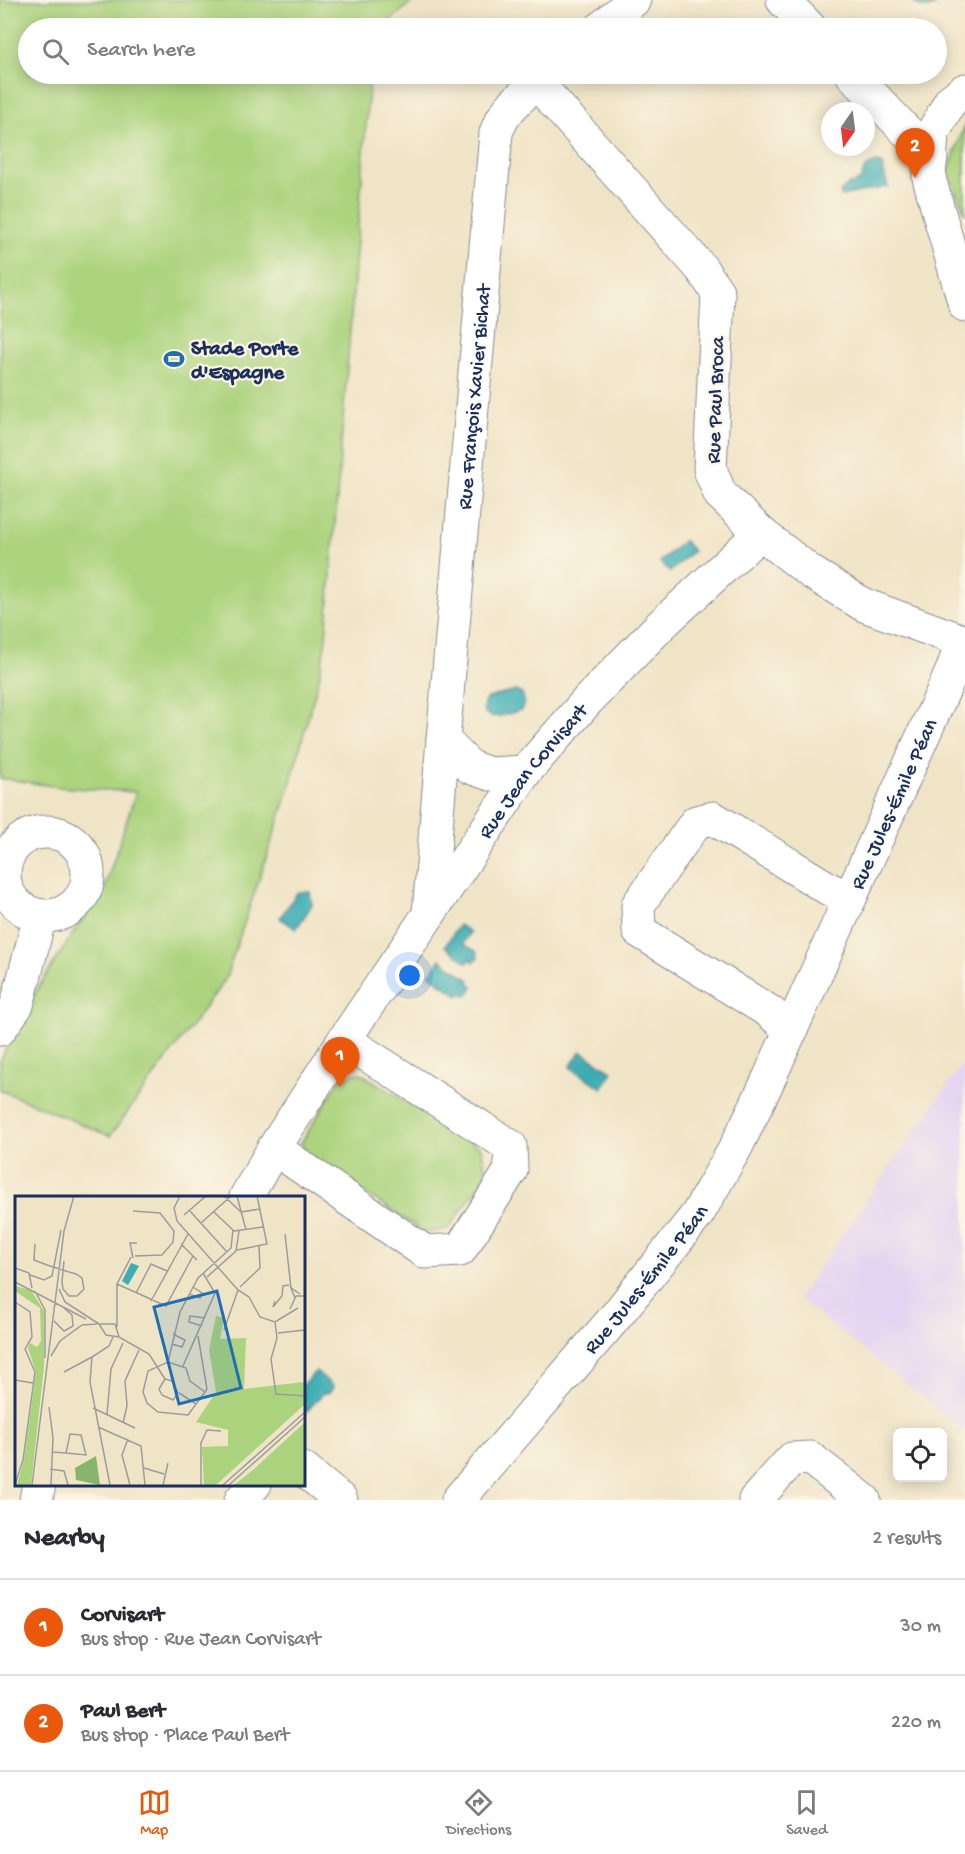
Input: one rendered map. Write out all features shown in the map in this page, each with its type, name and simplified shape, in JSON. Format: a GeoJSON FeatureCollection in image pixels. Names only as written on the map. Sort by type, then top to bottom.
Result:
{"type":"FeatureCollection","features":[{"type":"Feature","properties":{"kind":"street"},"geometry":{"type":"LineString","coordinates":[[613,18],[634,0]]}},
{"type":"Feature","properties":{"kind":"street"},"geometry":{"type":"LineString","coordinates":[[783,0],[800,18]]}},
{"type":"Feature","properties":{"kind":"street","name":"Rue François Xavier Bichat"},"geometry":{"type":"LineString","coordinates":[[429,914],[496,133],[500,120],[511,106],[535,84]]}},
{"type":"Feature","properties":{"kind":"street","name":"Rue Paul Broca"},"geometry":{"type":"LineString","coordinates":[[547,84],[702,268],[718,293],[710,469],[720,494],[762,534],[812,573],[864,604],[963,642]]}},
{"type":"Feature","properties":{"kind":"street"},"geometry":{"type":"LineString","coordinates":[[862,84],[931,157]]}},
{"type":"Feature","properties":{"kind":"street"},"geometry":{"type":"LineString","coordinates":[[965,90],[951,100],[932,134],[929,178],[965,305]]}},
{"type":"Feature","properties":{"kind":"street","name":"Rue Jean Corvisart"},"geometry":{"type":"LineString","coordinates":[[247,1196],[274,1148],[344,1040],[525,772],[588,700],[660,626],[762,534]]}},
{"type":"Feature","properties":{"kind":"street","name":"Rue Jules-Émile Péan"},"geometry":{"type":"LineString","coordinates":[[458,1500],[612,1321],[697,1215],[736,1147],[791,1030],[953,669],[963,642]]}},
{"type":"Feature","properties":{"kind":"street"},"geometry":{"type":"LineString","coordinates":[[443,740],[470,767],[490,774],[525,772]]}},
{"type":"Feature","properties":{"kind":"street","name":"Rue Jules-Émile Péan"},"geometry":{"type":"LineString","coordinates":[[791,1030],[770,1012],[639,930],[638,905],[696,822],[713,818],[829,889],[849,898]]}},
{"type":"Feature","properties":{"kind":"street"},"geometry":{"type":"LineString","coordinates":[[0,1029],[17,1005],[40,916]]}},
{"type":"Feature","properties":{"kind":"street"},"geometry":{"type":"LineString","coordinates":[[274,1148],[425,1252],[460,1250],[511,1170],[510,1146],[344,1040]]}},
{"type":"Feature","properties":{"kind":"street"},"geometry":{"type":"LineString","coordinates":[[755,1500],[792,1459],[810,1458],[864,1500]]}},
{"type":"Feature","properties":{"kind":"street"},"geometry":{"type":"LineString","coordinates":[[304,1470],[341,1500]]}},
{"type":"Feature","properties":{"kind":"street"},"geometry":{"type":"LineString","coordinates":[[36,1500],[39,1485]]}},
{"type":"Feature","properties":{"kind":"street"},"geometry":{"type":"LineString","coordinates":[[241,1500],[254,1485]]}},
{"type":"Feature","properties":{"kind":"shaded area"},"geometry":{"type":"Polygon","coordinates":[[[965,1060],[965,1431],[798,1298],[965,1060]]]}},
{"type":"Feature","properties":{"kind":"green space","name":"Stade Porte d'Espagne"},"geometry":{"type":"Polygon","coordinates":[[[0,0],[414,0],[393,18],[18,18],[18,84],[369,84],[326,638],[320,674],[286,799],[225,980],[110,1136],[0,1090],[0,1061],[36,991],[76,929],[102,896],[136,792],[59,787],[0,778],[0,0]]]}},
{"type":"Feature","properties":{"kind":"green space"},"geometry":{"type":"Polygon","coordinates":[[[965,124],[965,214],[948,172],[965,124]]]}},
{"type":"Feature","properties":{"kind":"green space"},"geometry":{"type":"Polygon","coordinates":[[[360,1073],[481,1148],[487,1175],[448,1229],[426,1233],[307,1155],[301,1143],[341,1078],[360,1073]]]}},
{"type":"Feature","properties":{"kind":"water"},"geometry":{"type":"Polygon","coordinates":[[[911,0],[941,0],[926,8],[918,6],[911,0]]]}},
{"type":"Feature","properties":{"kind":"water"},"geometry":{"type":"Polygon","coordinates":[[[876,162],[882,165],[888,187],[841,196],[840,192],[850,183],[852,185],[861,179],[864,170],[876,162]]]}},
{"type":"Feature","properties":{"kind":"water"},"geometry":{"type":"Polygon","coordinates":[[[684,540],[693,551],[670,572],[660,562],[684,540]]]}},
{"type":"Feature","properties":{"kind":"water"},"geometry":{"type":"Polygon","coordinates":[[[515,691],[522,694],[524,698],[521,710],[496,716],[491,716],[484,711],[483,707],[487,698],[515,691]]]}},
{"type":"Feature","properties":{"kind":"water"},"geometry":{"type":"Polygon","coordinates":[[[310,892],[312,905],[296,929],[280,918],[297,893],[310,892]]]}},
{"type":"Feature","properties":{"kind":"water"},"geometry":{"type":"Polygon","coordinates":[[[459,925],[470,932],[463,944],[476,951],[478,957],[474,962],[470,959],[468,963],[445,946],[459,925]]]}},
{"type":"Feature","properties":{"kind":"water"},"geometry":{"type":"Polygon","coordinates":[[[440,959],[470,980],[473,988],[467,995],[459,996],[429,975],[440,959]]]}},
{"type":"Feature","properties":{"kind":"water"},"geometry":{"type":"Polygon","coordinates":[[[581,1051],[613,1072],[602,1088],[570,1067],[581,1051]]]}},
{"type":"Feature","properties":{"kind":"water"},"geometry":{"type":"Polygon","coordinates":[[[316,1371],[334,1387],[328,1393],[324,1393],[306,1412],[304,1410],[304,1384],[316,1371]]]}},
{"type":"Feature","properties":{"kind":"place","name":"Paul Bert"},"geometry":{"type":"Point","coordinates":[915,178]}},
{"type":"Feature","properties":{"kind":"place","name":"Stade Porte d'Espagne"},"geometry":{"type":"Point","coordinates":[174,359]}},
{"type":"Feature","properties":{"kind":"place","name":"Corvisart"},"geometry":{"type":"Point","coordinates":[340,1087]}}]}
